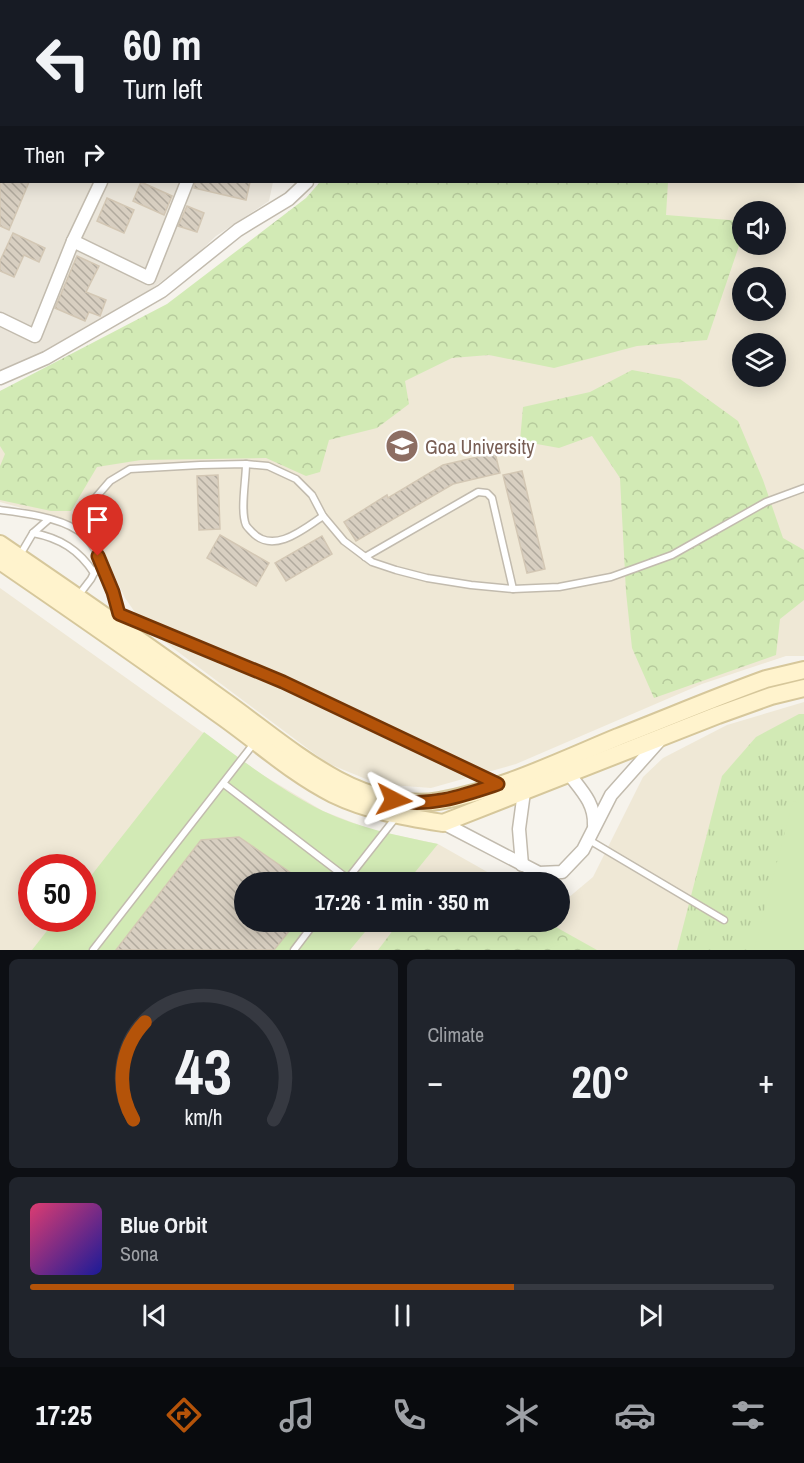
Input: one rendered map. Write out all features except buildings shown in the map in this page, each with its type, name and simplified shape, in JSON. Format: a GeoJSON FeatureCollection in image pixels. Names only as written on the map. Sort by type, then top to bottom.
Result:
{"type":"FeatureCollection","features":[{"type":"Feature","properties":{"kind":"main road"},"geometry":{"type":"LineString","coordinates":[[0,544],[10,562],[252,731],[340,782],[406,803],[438,801],[498,784],[771,696],[804,688]]}},
{"type":"Feature","properties":{"kind":"main road"},"geometry":{"type":"LineString","coordinates":[[10,562],[120,621],[252,731],[292,769],[334,794],[378,811],[443,823],[569,774],[766,679],[804,670]]}},
{"type":"Feature","properties":{"kind":"street"},"geometry":{"type":"LineString","coordinates":[[0,319],[35,336],[101,183]]}},
{"type":"Feature","properties":{"kind":"street"},"geometry":{"type":"LineString","coordinates":[[74,241],[149,278],[187,183]]}},
{"type":"Feature","properties":{"kind":"street"},"geometry":{"type":"LineString","coordinates":[[0,378],[46,358],[162,291],[238,230],[289,200],[307,183]]}},
{"type":"Feature","properties":{"kind":"street"},"geometry":{"type":"LineString","coordinates":[[443,823],[539,873],[562,872],[584,850],[612,795],[656,734]]}},
{"type":"Feature","properties":{"kind":"street"},"geometry":{"type":"LineString","coordinates":[[569,774],[591,803],[595,814],[594,827]]}},
{"type":"Feature","properties":{"kind":"street"},"geometry":{"type":"LineString","coordinates":[[522,865],[519,829],[524,792]]}},
{"type":"Feature","properties":{"kind":"lane"},"geometry":{"type":"LineString","coordinates":[[246,464],[244,510],[246,526],[257,538],[271,542],[288,538],[323,516]]}},
{"type":"Feature","properties":{"kind":"lane"},"geometry":{"type":"LineString","coordinates":[[78,530],[97,496],[110,481],[130,469],[155,466],[246,464],[268,466],[296,479],[312,495],[323,516],[344,541],[365,557],[396,570],[471,585],[513,589],[559,587],[611,577],[672,555],[766,502],[804,488]]}},
{"type":"Feature","properties":{"kind":"lane"},"geometry":{"type":"LineString","coordinates":[[365,557],[478,492],[487,493],[492,498],[513,589]]}},
{"type":"Feature","properties":{"kind":"lane"},"geometry":{"type":"LineString","coordinates":[[0,510],[37,515],[78,530],[91,543],[100,561],[120,621],[283,682],[498,784]]}},
{"type":"Feature","properties":{"kind":"lane"},"geometry":{"type":"LineString","coordinates":[[10,562],[33,533],[49,519]]}},
{"type":"Feature","properties":{"kind":"lane"},"geometry":{"type":"LineString","coordinates":[[33,533],[45,535],[73,549],[82,556],[94,573]]}},
{"type":"Feature","properties":{"kind":"lane"},"geometry":{"type":"LineString","coordinates":[[78,597],[100,561]]}},
{"type":"Feature","properties":{"kind":"lane"},"geometry":{"type":"LineString","coordinates":[[93,950],[224,784],[252,731]]}},
{"type":"Feature","properties":{"kind":"lane"},"geometry":{"type":"LineString","coordinates":[[224,784],[336,872]]}},
{"type":"Feature","properties":{"kind":"lane"},"geometry":{"type":"LineString","coordinates":[[352,872],[397,815]]}},
{"type":"Feature","properties":{"kind":"lane"},"geometry":{"type":"LineString","coordinates":[[588,840],[724,920]]}},
{"type":"Feature","properties":{"kind":"lane"},"geometry":{"type":"LineString","coordinates":[[294,950],[308,932]]}},
{"type":"Feature","properties":{"kind":"shaded area"},"geometry":{"type":"Polygon","coordinates":[[[0,183],[273,183],[269,201],[216,236],[191,260],[151,289],[60,345],[0,370],[0,183]]]}},
{"type":"Feature","properties":{"kind":"shaded area","name":"Goa University"},"geometry":{"type":"Polygon","coordinates":[[[650,183],[804,183],[804,656],[786,656],[702,684],[516,764],[431,788],[378,784],[327,763],[146,628],[125,598],[97,539],[87,529],[58,518],[0,502],[0,391],[175,315],[650,183]]]}},
{"type":"Feature","properties":{"kind":"shaded area"},"geometry":{"type":"Polygon","coordinates":[[[0,588],[261,774],[323,811],[372,830],[438,844],[487,872],[234,872],[234,932],[570,932],[570,896],[593,877],[643,777],[663,758],[727,725],[804,702],[804,950],[0,950],[0,588]]]}},
{"type":"Feature","properties":{"kind":"green space"},"geometry":{"type":"Polygon","coordinates":[[[319,183],[668,183],[666,215],[732,220],[732,255],[736,255],[707,340],[637,346],[554,368],[489,355],[452,358],[405,381],[409,404],[377,428],[329,440],[320,472],[306,476],[266,458],[141,460],[97,467],[71,511],[51,511],[0,500],[0,466],[5,454],[0,446],[0,391],[167,304],[306,198],[319,183]]]}},
{"type":"Feature","properties":{"kind":"green space"},"geometry":{"type":"Polygon","coordinates":[[[632,370],[680,379],[738,421],[763,480],[783,538],[804,550],[804,600],[780,619],[776,655],[654,698],[632,648],[626,592],[620,478],[592,436],[559,448],[520,441],[523,407],[590,392],[632,370]]]}},
{"type":"Feature","properties":{"kind":"green space"},"geometry":{"type":"Polygon","coordinates":[[[799,714],[804,714],[804,950],[677,950],[722,776],[756,737],[799,714]]]}},
{"type":"Feature","properties":{"kind":"green space"},"geometry":{"type":"Polygon","coordinates":[[[204,732],[276,784],[323,811],[365,827],[438,844],[415,872],[234,872],[234,932],[365,932],[350,950],[32,950],[46,932],[96,932],[96,869],[204,732]]]}},
{"type":"Feature","properties":{"kind":"green space"},"geometry":{"type":"Polygon","coordinates":[[[793,801],[804,804],[804,950],[754,950],[793,801]]]}},
{"type":"Feature","properties":{"kind":"green space"},"geometry":{"type":"Polygon","coordinates":[[[392,932],[565,932],[597,950],[378,950],[392,932]]]}},
{"type":"Feature","properties":{"kind":"place","name":"Goa University"},"geometry":{"type":"Point","coordinates":[402,446]}},
{"type":"Feature","properties":{"kind":"route"},"geometry":{"type":"LineString","coordinates":[[98,556],[113,592],[119,614],[283,682],[498,784],[438,801],[406,803],[394,800]]}}]}
